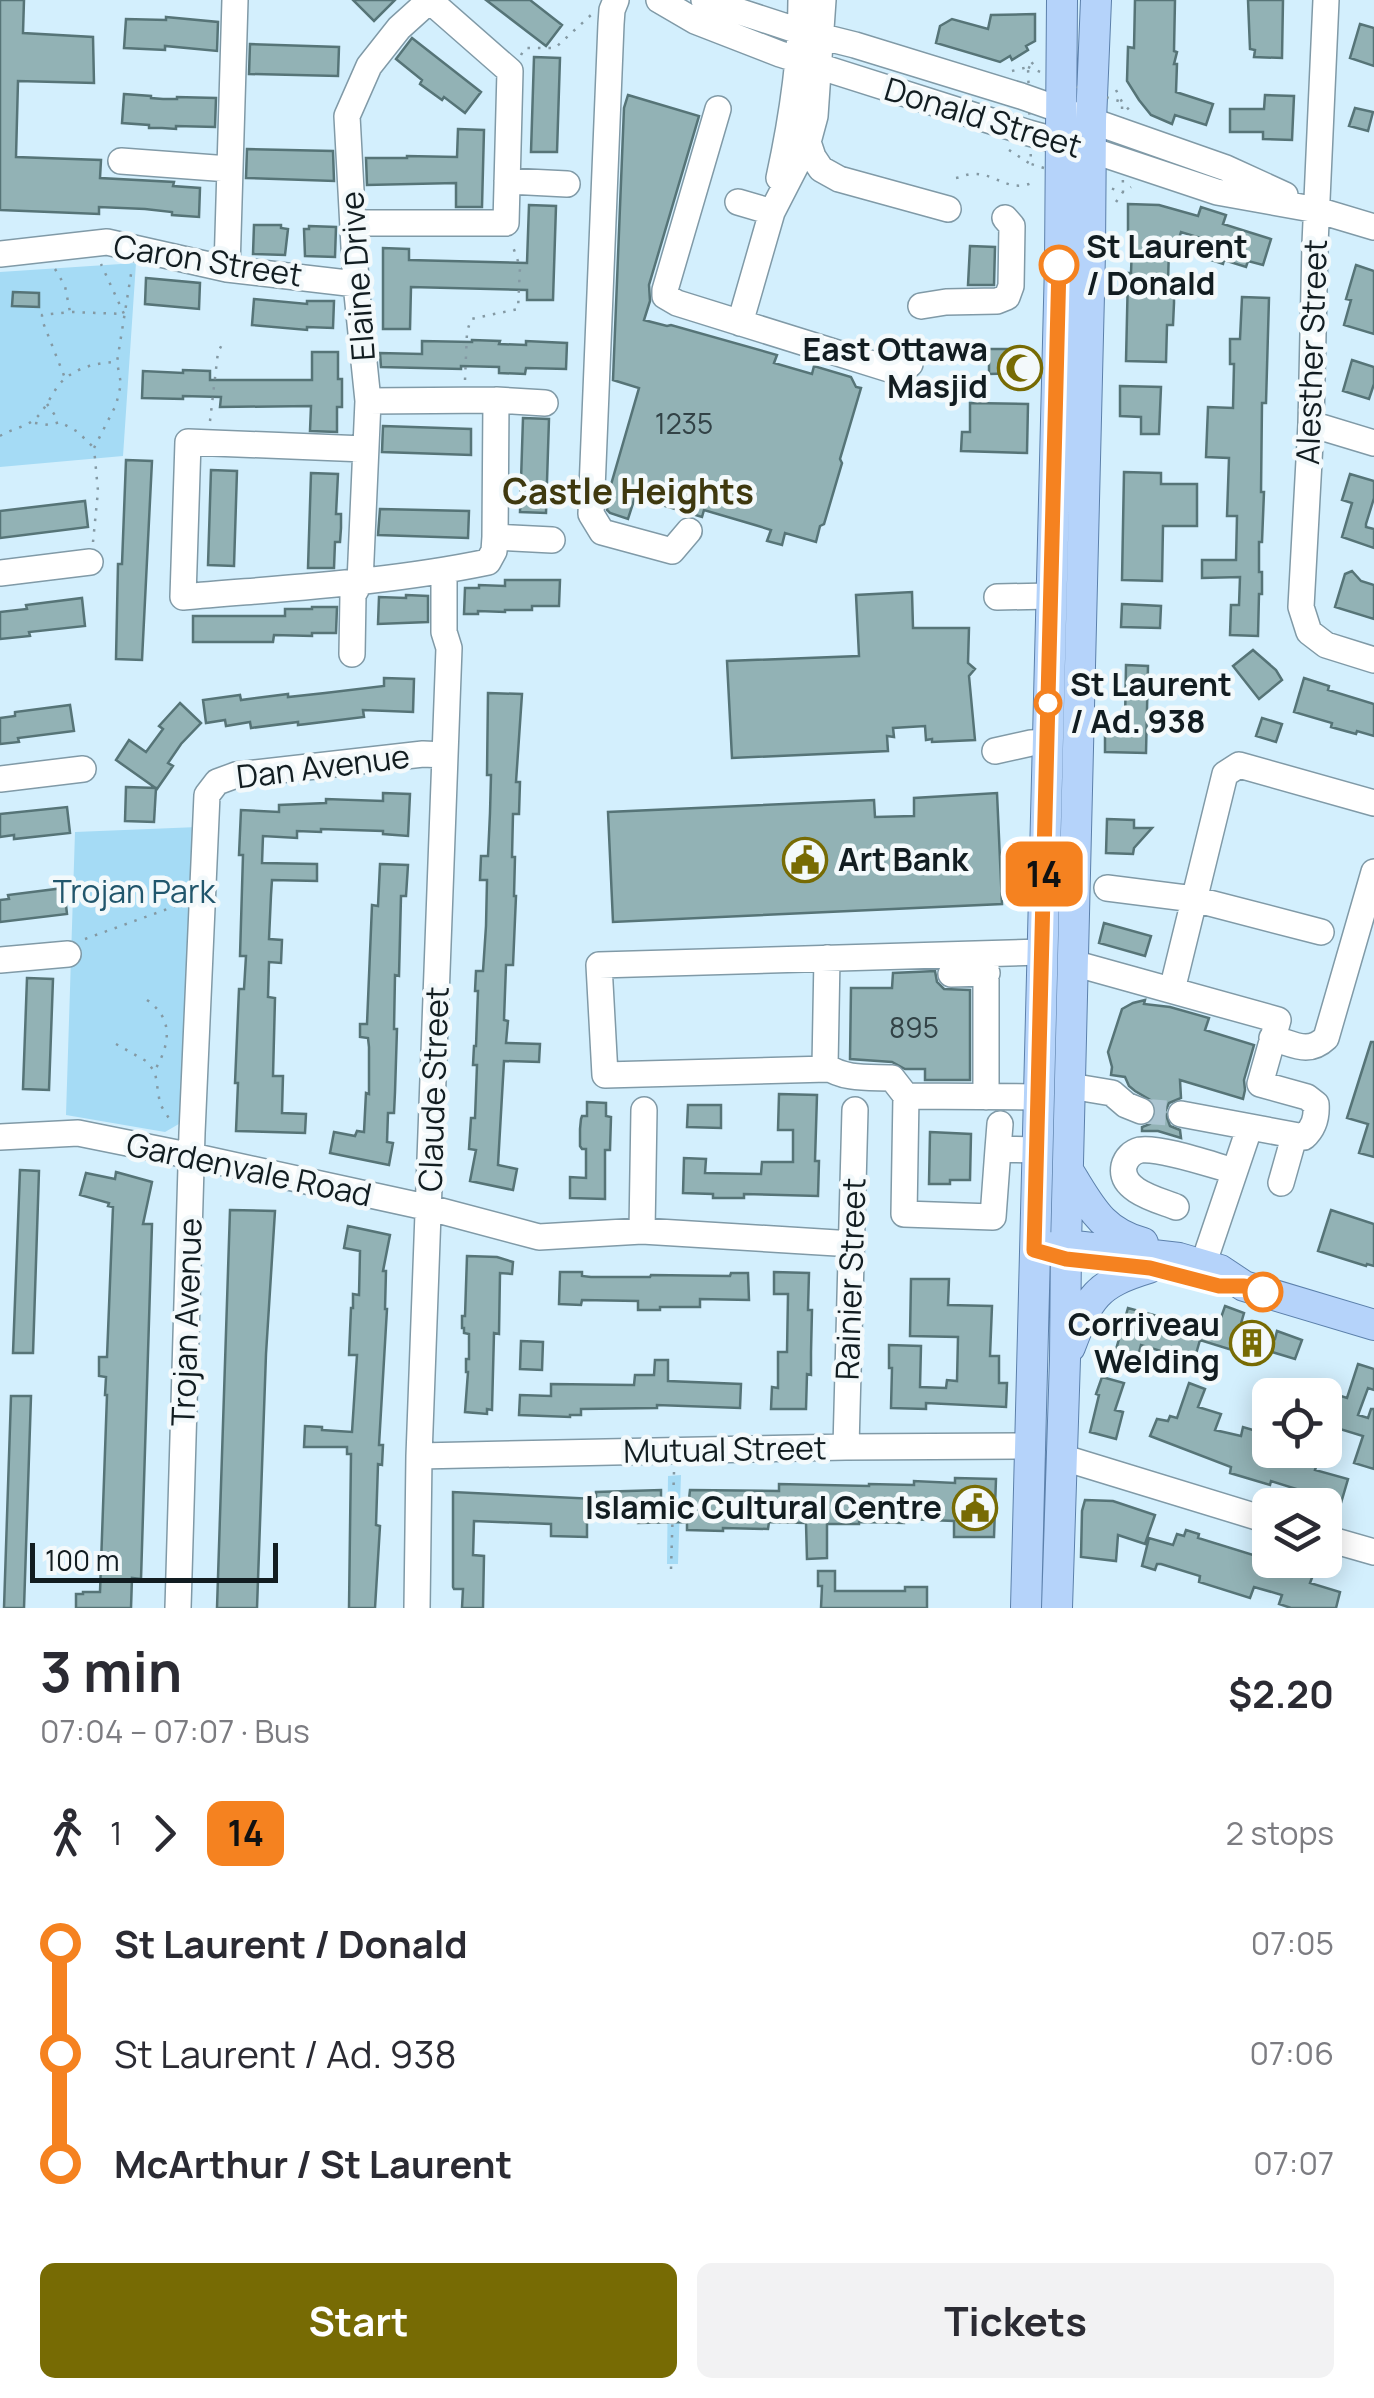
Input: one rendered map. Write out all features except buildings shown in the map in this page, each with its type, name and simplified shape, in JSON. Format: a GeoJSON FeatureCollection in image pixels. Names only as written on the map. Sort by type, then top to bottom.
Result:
{"type":"FeatureCollection","features":[{"type":"Feature","properties":{"kind":"main road"},"geometry":{"type":"LineString","coordinates":[[1057,1608],[1090,253],[1062,0]]}},
{"type":"Feature","properties":{"kind":"main road"},"geometry":{"type":"LineString","coordinates":[[1026,1608],[1051,596],[1076,131],[1096,0]]}},
{"type":"Feature","properties":{"kind":"main road"},"geometry":{"type":"LineString","coordinates":[[1069,1172],[1090,1209],[1129,1239],[1220,1270],[1244,1286],[1374,1326]]}},
{"type":"Feature","properties":{"kind":"main road"},"geometry":{"type":"LineString","coordinates":[[1034,1250],[1191,1261]]}},
{"type":"Feature","properties":{"kind":"main road"},"geometry":{"type":"LineString","coordinates":[[1066,1252],[1219,1286],[1244,1286]]}},
{"type":"Feature","properties":{"kind":"main road"},"geometry":{"type":"LineString","coordinates":[[1065,1359],[1080,1321],[1100,1290],[1117,1279],[1150,1268]]}},
{"type":"Feature","properties":{"kind":"street"},"geometry":{"type":"LineString","coordinates":[[227,269],[235,0]]}},
{"type":"Feature","properties":{"kind":"street"},"geometry":{"type":"LineString","coordinates":[[354,223],[506,223],[510,71],[430,0]]}},
{"type":"Feature","properties":{"kind":"street","name":"Elaine Drive"},"geometry":{"type":"LineString","coordinates":[[352,654],[353,594],[360,582],[368,401],[356,284],[347,116],[369,66],[399,28],[430,0]]}},
{"type":"Feature","properties":{"kind":"street","name":"Donald Street"},"geometry":{"type":"LineString","coordinates":[[659,0],[695,21],[809,64],[1226,168],[1317,210],[1374,227]]}},
{"type":"Feature","properties":{"kind":"street","name":"Donald Street"},"geometry":{"type":"LineString","coordinates":[[704,0],[951,73],[1076,131]]}},
{"type":"Feature","properties":{"kind":"street"},"geometry":{"type":"LineString","coordinates":[[772,212],[808,142],[815,116],[810,34],[801,0]]}},
{"type":"Feature","properties":{"kind":"street"},"geometry":{"type":"LineString","coordinates":[[810,34],[823,0]]}},
{"type":"Feature","properties":{"kind":"street","name":"Alesther Street"},"geometry":{"type":"LineString","coordinates":[[1326,0],[1302,607],[1310,632],[1326,645],[1374,660]]}},
{"type":"Feature","properties":{"kind":"street"},"geometry":{"type":"LineString","coordinates":[[606,6],[612,10],[592,514],[602,532],[672,550],[688,531]]}},
{"type":"Feature","properties":{"kind":"street"},"geometry":{"type":"LineString","coordinates":[[740,323],[772,212],[793,112],[809,64]]}},
{"type":"Feature","properties":{"kind":"street"},"geometry":{"type":"LineString","coordinates":[[718,109],[665,296],[677,304],[892,370],[903,370],[910,364]]}},
{"type":"Feature","properties":{"kind":"street"},"geometry":{"type":"LineString","coordinates":[[808,142],[821,170],[948,209]]}},
{"type":"Feature","properties":{"kind":"street"},"geometry":{"type":"LineString","coordinates":[[121,160],[229,170]]}},
{"type":"Feature","properties":{"kind":"street"},"geometry":{"type":"LineString","coordinates":[[507,180],[567,184]]}},
{"type":"Feature","properties":{"kind":"street"},"geometry":{"type":"LineString","coordinates":[[738,202],[772,212]]}},
{"type":"Feature","properties":{"kind":"street"},"geometry":{"type":"LineString","coordinates":[[922,306],[997,302],[1007,297],[1012,226],[1005,218]]}},
{"type":"Feature","properties":{"kind":"street","name":"Caron Street"},"geometry":{"type":"LineString","coordinates":[[0,254],[106,242],[227,269],[356,284]]}},
{"type":"Feature","properties":{"kind":"street"},"geometry":{"type":"LineString","coordinates":[[365,449],[188,442],[182,597],[360,582],[488,562],[495,537],[496,400]]}},
{"type":"Feature","properties":{"kind":"street"},"geometry":{"type":"LineString","coordinates":[[368,401],[545,403]]}},
{"type":"Feature","properties":{"kind":"street"},"geometry":{"type":"LineString","coordinates":[[1311,424],[1374,443]]}},
{"type":"Feature","properties":{"kind":"street"},"geometry":{"type":"LineString","coordinates":[[495,537],[552,540]]}},
{"type":"Feature","properties":{"kind":"street"},"geometry":{"type":"LineString","coordinates":[[0,573],[90,562]]}},
{"type":"Feature","properties":{"kind":"street","name":"Claude Street"},"geometry":{"type":"LineString","coordinates":[[417,1608],[419,1456],[450,648],[444,632],[444,571]]}},
{"type":"Feature","properties":{"kind":"street"},"geometry":{"type":"LineString","coordinates":[[996,597],[1051,596]]}},
{"type":"Feature","properties":{"kind":"street"},"geometry":{"type":"LineString","coordinates":[[996,751],[1047,742]]}},
{"type":"Feature","properties":{"kind":"street","name":"Dan Avenue"},"geometry":{"type":"LineString","coordinates":[[208,796],[218,782],[236,774],[445,755]]}},
{"type":"Feature","properties":{"kind":"street"},"geometry":{"type":"LineString","coordinates":[[1172,990],[1225,774],[1231,768],[1238,765],[1374,803]]}},
{"type":"Feature","properties":{"kind":"street"},"geometry":{"type":"LineString","coordinates":[[0,779],[82,770]]}},
{"type":"Feature","properties":{"kind":"street","name":"Trojan Avenue"},"geometry":{"type":"LineString","coordinates":[[178,1608],[192,1144],[208,796]]}},
{"type":"Feature","properties":{"kind":"street"},"geometry":{"type":"LineString","coordinates":[[1272,1038],[1310,1049],[1326,1038],[1374,872]]}},
{"type":"Feature","properties":{"kind":"street"},"geometry":{"type":"LineString","coordinates":[[1107,888],[1194,899],[1322,932]]}},
{"type":"Feature","properties":{"kind":"street"},"geometry":{"type":"LineString","coordinates":[[951,974],[1042,952]]}},
{"type":"Feature","properties":{"kind":"street"},"geometry":{"type":"LineString","coordinates":[[0,960],[68,954]]}},
{"type":"Feature","properties":{"kind":"street"},"geometry":{"type":"LineString","coordinates":[[986,964],[827,958],[599,965],[605,1075],[828,1069],[844,1077],[892,1078],[906,1096],[904,1214],[993,1217],[999,1136],[1037,1150]]}},
{"type":"Feature","properties":{"kind":"street"},"geometry":{"type":"LineString","coordinates":[[827,958],[828,1069]]}},
{"type":"Feature","properties":{"kind":"street"},"geometry":{"type":"LineString","coordinates":[[1073,963],[1278,1020],[1260,1084],[1307,1097],[1316,1104],[1317,1115],[1312,1130],[1304,1137],[1294,1137],[1182,1114]]}},
{"type":"Feature","properties":{"kind":"street"},"geometry":{"type":"LineString","coordinates":[[986,964],[986,1097]]}},
{"type":"Feature","properties":{"kind":"street"},"geometry":{"type":"LineString","coordinates":[[1070,1086],[1112,1093],[1141,1111]]}},
{"type":"Feature","properties":{"kind":"street"},"geometry":{"type":"LineString","coordinates":[[906,1096],[1038,1097]]}},
{"type":"Feature","properties":{"kind":"street"},"geometry":{"type":"LineString","coordinates":[[642,1231],[644,1110]]}},
{"type":"Feature","properties":{"kind":"street","name":"Rainier Street"},"geometry":{"type":"LineString","coordinates":[[846,1447],[855,1110]]}},
{"type":"Feature","properties":{"kind":"street"},"geometry":{"type":"LineString","coordinates":[[1191,1261],[1234,1171],[1248,1128]]}},
{"type":"Feature","properties":{"kind":"street","name":"Gardenvale Road"},"geometry":{"type":"LineString","coordinates":[[0,1137],[78,1133],[192,1144],[539,1238],[642,1231],[853,1244]]}},
{"type":"Feature","properties":{"kind":"street"},"geometry":{"type":"LineString","coordinates":[[1280,1183],[1294,1137]]}},
{"type":"Feature","properties":{"kind":"street"},"geometry":{"type":"LineString","coordinates":[[1176,1207],[1130,1185],[1124,1174],[1129,1155],[1138,1150],[1155,1151],[1234,1171]]}},
{"type":"Feature","properties":{"kind":"street","name":"Mutual Street"},"geometry":{"type":"LineString","coordinates":[[419,1456],[1031,1446]]}},
{"type":"Feature","properties":{"kind":"street"},"geometry":{"type":"LineString","coordinates":[[1061,1457],[1252,1515]]}},
{"type":"Feature","properties":{"kind":"street"},"geometry":{"type":"LineString","coordinates":[[1342,1543],[1374,1552]]}},
{"type":"Feature","properties":{"kind":"path"},"geometry":{"type":"LineString","coordinates":[[510,71],[525,48],[555,48],[606,6]]}},
{"type":"Feature","properties":{"kind":"path"},"geometry":{"type":"LineString","coordinates":[[1002,72],[1028,67],[1037,60]]}},
{"type":"Feature","properties":{"kind":"path"},"geometry":{"type":"LineString","coordinates":[[1114,86],[1134,115]]}},
{"type":"Feature","properties":{"kind":"path"},"geometry":{"type":"LineString","coordinates":[[1003,147],[1036,170]]}},
{"type":"Feature","properties":{"kind":"path"},"geometry":{"type":"LineString","coordinates":[[956,178],[972,174],[1012,186],[1036,181]]}},
{"type":"Feature","properties":{"kind":"path"},"geometry":{"type":"LineString","coordinates":[[1112,208],[1133,185]]}},
{"type":"Feature","properties":{"kind":"path"},"geometry":{"type":"LineString","coordinates":[[464,401],[471,319],[518,309],[520,266],[506,223]]}},
{"type":"Feature","properties":{"kind":"path"},"geometry":{"type":"LineString","coordinates":[[93,244],[124,314]]}},
{"type":"Feature","properties":{"kind":"path"},"geometry":{"type":"LineString","coordinates":[[43,250],[65,286],[70,312]]}},
{"type":"Feature","properties":{"kind":"path"},"geometry":{"type":"LineString","coordinates":[[90,562],[98,491],[94,448],[116,405],[121,384],[118,362],[134,261]]}},
{"type":"Feature","properties":{"kind":"path"},"geometry":{"type":"LineString","coordinates":[[65,378],[42,314],[124,314]]}},
{"type":"Feature","properties":{"kind":"path"},"geometry":{"type":"LineString","coordinates":[[208,442],[218,352],[224,341]]}},
{"type":"Feature","properties":{"kind":"path"},"geometry":{"type":"LineString","coordinates":[[31,423],[65,378],[100,362],[118,362]]}},
{"type":"Feature","properties":{"kind":"path"},"geometry":{"type":"LineString","coordinates":[[47,404],[60,422],[94,448]]}},
{"type":"Feature","properties":{"kind":"path"},"geometry":{"type":"LineString","coordinates":[[0,436],[17,426],[60,422]]}},
{"type":"Feature","properties":{"kind":"path"},"geometry":{"type":"LineString","coordinates":[[68,954],[80,941],[202,899]]}},
{"type":"Feature","properties":{"kind":"path"},"geometry":{"type":"LineString","coordinates":[[147,1000],[160,1009],[167,1029],[162,1058],[154,1072]]}},
{"type":"Feature","properties":{"kind":"path"},"geometry":{"type":"LineString","coordinates":[[116,1044],[146,1060],[154,1072],[160,1104],[173,1126],[192,1144]]}},
{"type":"Feature","properties":{"kind":"path"},"geometry":{"type":"LineString","coordinates":[[671,1569],[674,1451]]}},
{"type":"Feature","properties":{"kind":"green space"},"geometry":{"type":"Polygon","coordinates":[[[136,263],[123,456],[0,467],[0,272],[136,263]]]}},
{"type":"Feature","properties":{"kind":"green space","name":"Trojan Park"},"geometry":{"type":"Polygon","coordinates":[[[198,827],[184,1121],[165,1132],[66,1115],[75,832],[198,827]]]}},
{"type":"Feature","properties":{"kind":"green space"},"geometry":{"type":"Polygon","coordinates":[[[681,1475],[678,1564],[667,1564],[668,1476],[681,1475]]]}},
{"type":"Feature","properties":{"kind":"tunnel"},"geometry":{"type":"LineString","coordinates":[[1141,1111],[1181,1114]]}},
{"type":"Feature","properties":{"kind":"bus line","name":"14"},"geometry":{"type":"LineString","coordinates":[[1059,265],[1034,1250],[1066,1259],[1150,1268],[1219,1286],[1244,1286],[1263,1292]]}},
{"type":"Feature","properties":{"kind":"place","name":"St Laurent / Donald"},"geometry":{"type":"Point","coordinates":[1059,265]}},
{"type":"Feature","properties":{"kind":"place","name":"East Ottawa Masjid"},"geometry":{"type":"Point","coordinates":[1020,368]}},
{"type":"Feature","properties":{"kind":"place","name":"St Laurent / Ad. 938"},"geometry":{"type":"Point","coordinates":[1048,703]}},
{"type":"Feature","properties":{"kind":"place","name":"Art Bank"},"geometry":{"type":"Point","coordinates":[805,860]}},
{"type":"Feature","properties":{"kind":"place","name":"Corriveau Welding"},"geometry":{"type":"Point","coordinates":[1252,1343]}},
{"type":"Feature","properties":{"kind":"place","name":"Islamic Cultural Centre"},"geometry":{"type":"Point","coordinates":[975,1508]}},
{"type":"Feature","properties":{"kind":"district","name":"Castle Heights"},"geometry":{"type":"Point","coordinates":[628,492]}}]}
